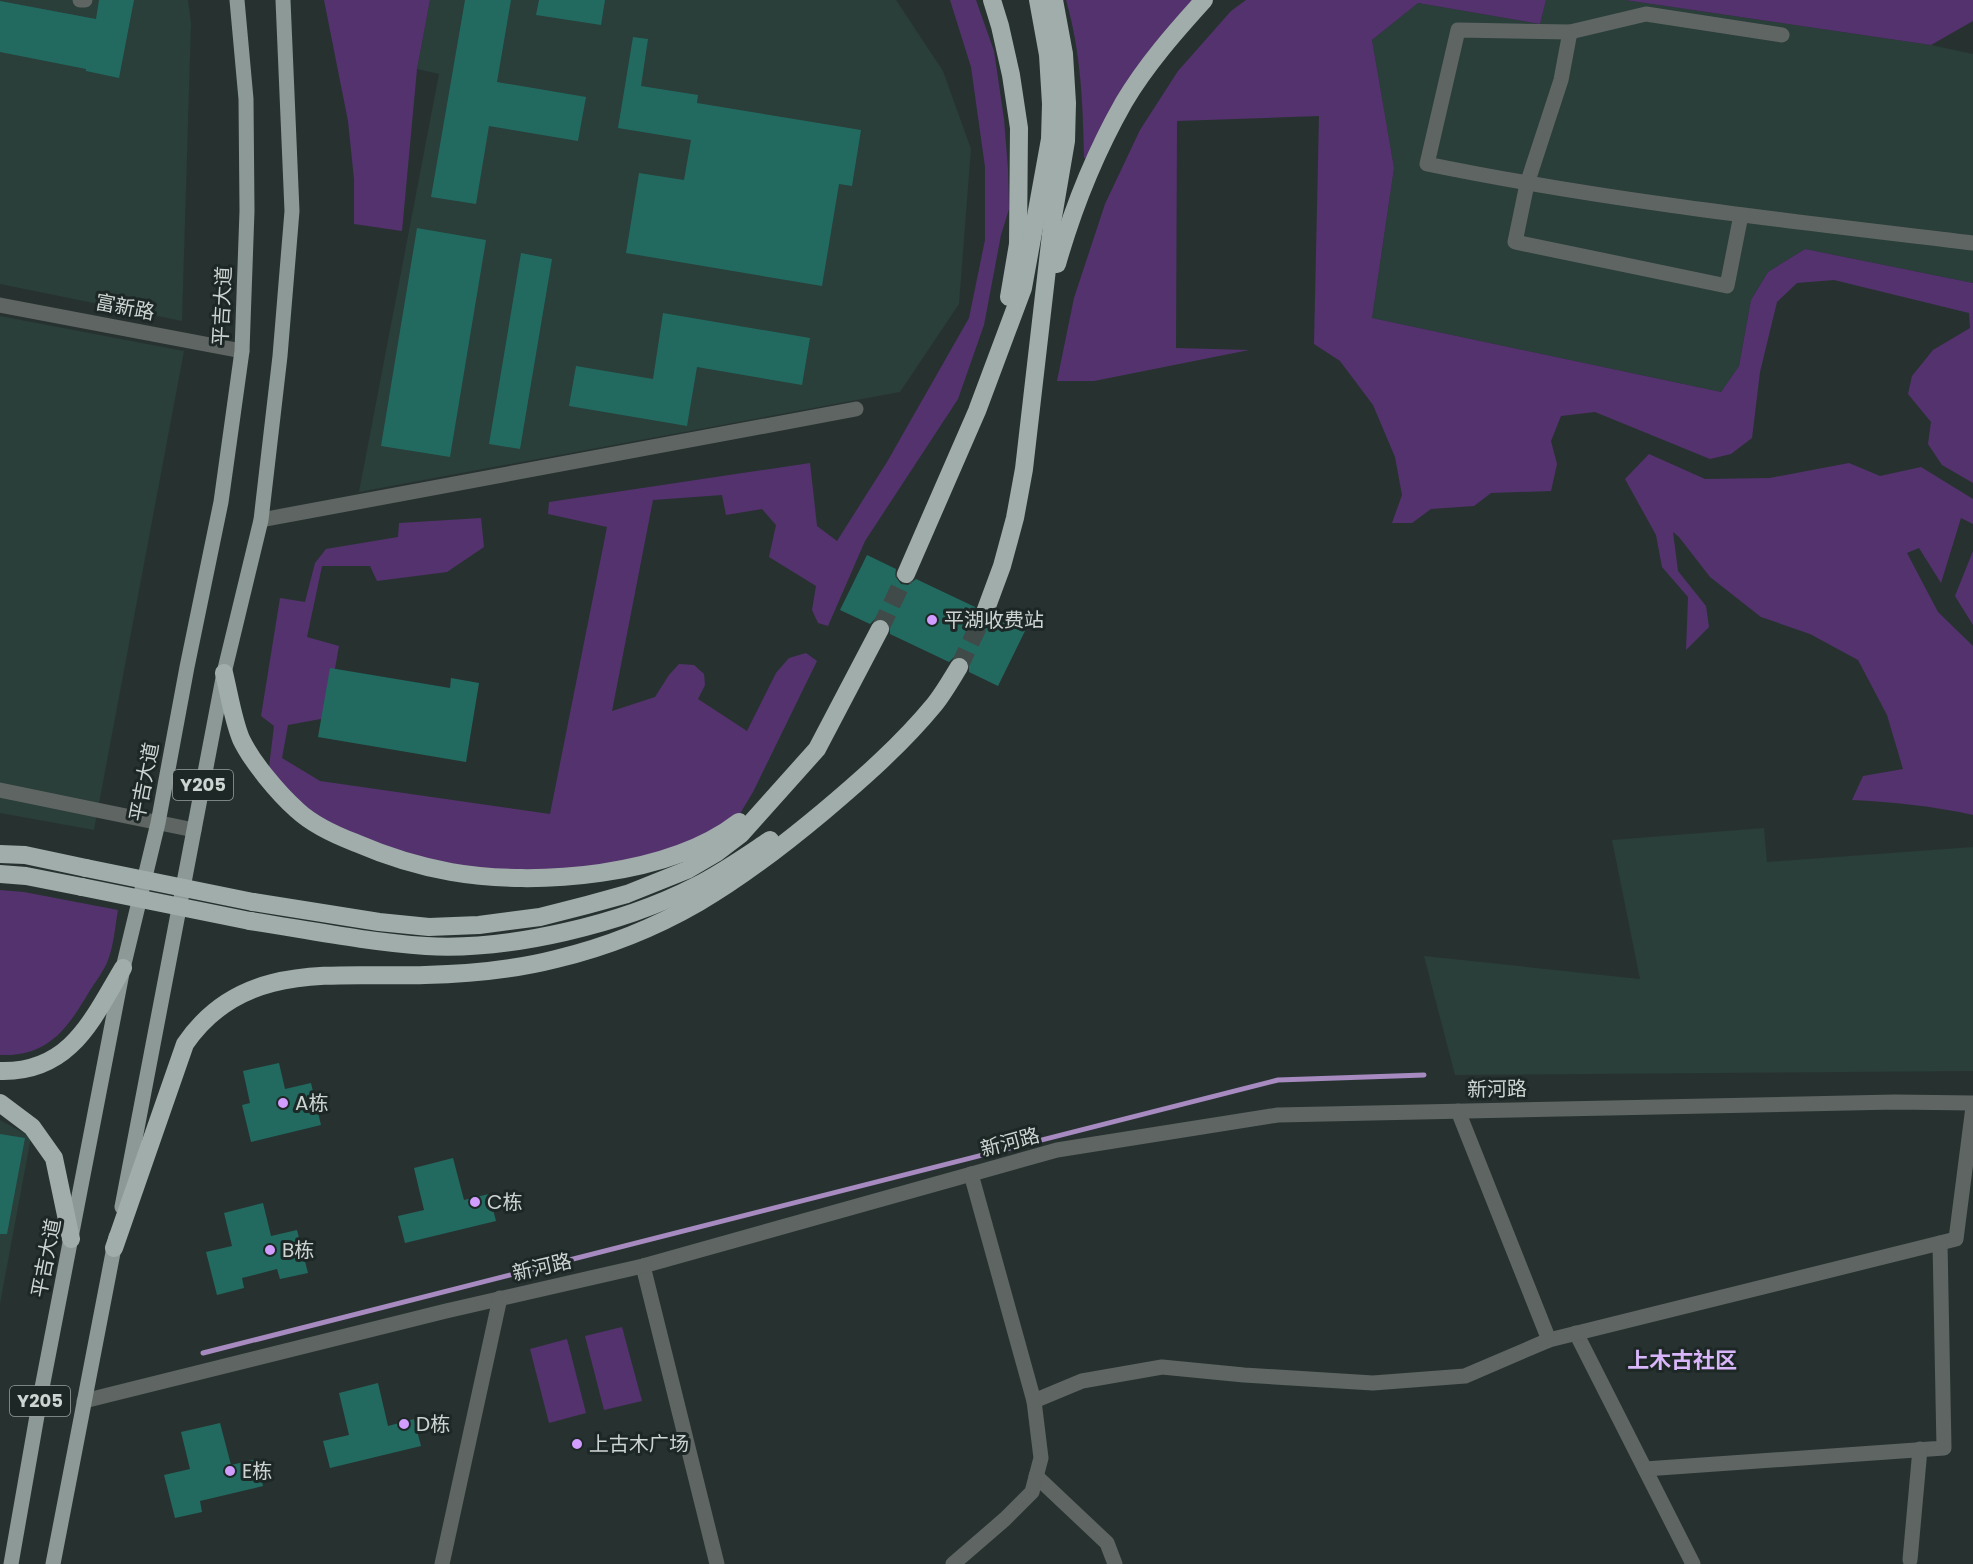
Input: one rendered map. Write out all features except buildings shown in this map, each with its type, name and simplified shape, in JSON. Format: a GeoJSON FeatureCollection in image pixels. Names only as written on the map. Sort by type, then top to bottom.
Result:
{"type":"FeatureCollection","features":[{"type":"Feature","properties":{"kind":"highway"},"geometry":{"type":"LineString","coordinates":[[977,411],[1011,288],[1018,232],[1019,128],[1011,75],[992,0]]}},
{"type":"Feature","properties":{"kind":"highway"},"geometry":{"type":"LineString","coordinates":[[906,574],[977,411],[1023,288],[1050,139],[1051,104],[1048,56],[1038,0]]}},
{"type":"Feature","properties":{"kind":"highway"},"geometry":{"type":"LineString","coordinates":[[985,612],[1002,566],[1015,518],[1024,469],[1053,217],[1066,141],[1067,104],[1064,54],[1054,0]]}},
{"type":"Feature","properties":{"kind":"highway"},"geometry":{"type":"LineString","coordinates":[[1029,420],[1055,271],[1081,190],[1124,103],[1174,33],[1204,0]]}},
{"type":"Feature","properties":{"kind":"highway"},"geometry":{"type":"LineString","coordinates":[[0,854],[25,855],[253,902],[379,922],[429,927],[479,925],[540,917],[587,905],[627,894],[687,870],[716,853],[741,834],[817,749],[880,629]]}},
{"type":"Feature","properties":{"kind":"highway"},"geometry":{"type":"LineString","coordinates":[[114,1248],[185,1044],[198,1025],[218,1008],[266,984],[301,976],[489,972],[555,960],[640,933],[679,914],[727,886],[791,838],[867,775],[935,704],[958,667]]}},
{"type":"Feature","properties":{"kind":"highway"},"geometry":{"type":"LineString","coordinates":[[224,673],[241,739],[266,778],[298,811],[332,834],[373,851],[411,863],[452,872],[550,877],[602,873],[648,864],[692,850],[730,830],[754,811],[817,749]]}},
{"type":"Feature","properties":{"kind":"highway"},"geometry":{"type":"LineString","coordinates":[[0,874],[26,876],[250,921],[377,941],[428,946],[480,945],[544,936],[633,912],[695,887],[727,869],[867,775]]}},
{"type":"Feature","properties":{"kind":"highway"},"geometry":{"type":"LineString","coordinates":[[0,1071],[12,1072],[33,1068],[52,1060],[70,1048],[84,1032],[123,968]]}},
{"type":"Feature","properties":{"kind":"highway"},"geometry":{"type":"LineString","coordinates":[[0,1103],[32,1127],[54,1158],[71,1239]]}},
{"type":"Feature","properties":{"kind":"main road","name":"平吉大道"},"geometry":{"type":"LineString","coordinates":[[10,1564],[123,968],[158,823],[221,502],[242,351],[247,211],[246,99],[237,0]]}},
{"type":"Feature","properties":{"kind":"main road","name":"Y205"},"geometry":{"type":"LineString","coordinates":[[53,1564],[224,673],[261,520],[280,356],[292,211],[284,0]]}},
{"type":"Feature","properties":{"kind":"street"},"geometry":{"type":"LineString","coordinates":[[80,0],[86,0]]}},
{"type":"Feature","properties":{"kind":"street"},"geometry":{"type":"LineString","coordinates":[[1782,35],[1646,14],[1570,32],[1458,30],[1427,164],[1527,184],[1741,215],[1973,243]]}},
{"type":"Feature","properties":{"kind":"street"},"geometry":{"type":"LineString","coordinates":[[1570,32],[1561,80],[1527,184],[1515,242],[1727,286],[1741,215]]}},
{"type":"Feature","properties":{"kind":"street","name":"富新路"},"geometry":{"type":"LineString","coordinates":[[0,305],[242,351]]}},
{"type":"Feature","properties":{"kind":"street"},"geometry":{"type":"LineString","coordinates":[[261,520],[856,409]]}},
{"type":"Feature","properties":{"kind":"street"},"geometry":{"type":"LineString","coordinates":[[0,790],[194,830]]}},
{"type":"Feature","properties":{"kind":"street","name":"新河路"},"geometry":{"type":"LineString","coordinates":[[84,1401],[500,1298],[643,1266],[1057,1150],[1278,1115],[1883,1102],[1973,1105]]}},
{"type":"Feature","properties":{"kind":"street"},"geometry":{"type":"LineString","coordinates":[[1034,1401],[1082,1381],[1162,1367],[1373,1383],[1466,1376],[1549,1340],[1956,1239],[1973,1105]]}},
{"type":"Feature","properties":{"kind":"street"},"geometry":{"type":"LineString","coordinates":[[1458,1111],[1549,1340]]}},
{"type":"Feature","properties":{"kind":"street"},"geometry":{"type":"LineString","coordinates":[[953,1564],[1032,1492],[1041,1458],[1034,1401],[971,1174]]}},
{"type":"Feature","properties":{"kind":"street"},"geometry":{"type":"LineString","coordinates":[[1645,1469],[1944,1448],[1940,1243]]}},
{"type":"Feature","properties":{"kind":"street"},"geometry":{"type":"LineString","coordinates":[[643,1266],[717,1564]]}},
{"type":"Feature","properties":{"kind":"street"},"geometry":{"type":"LineString","coordinates":[[442,1564],[500,1298]]}},
{"type":"Feature","properties":{"kind":"street"},"geometry":{"type":"LineString","coordinates":[[1576,1333],[1694,1564]]}},
{"type":"Feature","properties":{"kind":"street"},"geometry":{"type":"LineString","coordinates":[[1910,1560],[1920,1449]]}},
{"type":"Feature","properties":{"kind":"street"},"geometry":{"type":"LineString","coordinates":[[1036,1476],[1107,1543],[1115,1564]]}},
{"type":"Feature","properties":{"kind":"shaded area"},"geometry":{"type":"Polygon","coordinates":[[[0,0],[188,0],[191,23],[182,321],[0,284],[0,0]]]}},
{"type":"Feature","properties":{"kind":"shaded area"},"geometry":{"type":"Polygon","coordinates":[[[324,0],[430,0],[417,69],[402,231],[354,224],[354,179],[348,121],[324,0]]]}},
{"type":"Feature","properties":{"kind":"shaded area"},"geometry":{"type":"Polygon","coordinates":[[[430,0],[896,0],[943,71],[971,149],[959,304],[900,392],[359,492],[439,74],[417,69],[430,0]]]}},
{"type":"Feature","properties":{"kind":"shaded area"},"geometry":{"type":"Polygon","coordinates":[[[950,0],[976,0],[994,51],[1004,119],[1009,209],[1001,235],[984,325],[958,399],[865,541],[828,626],[818,623],[812,610],[816,586],[769,557],[776,525],[762,509],[726,515],[722,495],[653,500],[612,711],[655,697],[679,664],[694,665],[704,674],[705,685],[698,699],[747,731],[776,673],[789,658],[806,653],[817,661],[753,792],[735,822],[671,863],[489,881],[321,831],[269,767],[274,726],[261,716],[280,598],[305,602],[315,563],[326,549],[398,537],[399,523],[481,518],[484,547],[447,572],[377,581],[370,566],[322,566],[307,637],[339,646],[326,718],[288,725],[282,758],[320,781],[550,814],[607,527],[548,514],[549,502],[810,463],[817,526],[837,541],[887,462],[969,318],[985,240],[985,167],[971,67],[950,0]]]}},
{"type":"Feature","properties":{"kind":"shaded area"},"geometry":{"type":"Polygon","coordinates":[[[1066,0],[1195,0],[1098,161],[1084,158],[1078,59],[1066,0]]]}},
{"type":"Feature","properties":{"kind":"shaded area"},"geometry":{"type":"Polygon","coordinates":[[[1246,0],[1546,0],[1540,24],[1418,3],[1372,40],[1394,168],[1372,318],[1721,392],[1739,366],[1751,300],[1768,272],[1805,249],[1973,283],[1973,483],[1942,465],[1928,444],[1931,422],[1908,394],[1912,376],[1933,350],[1970,328],[1969,313],[1834,280],[1797,283],[1777,302],[1760,372],[1752,438],[1731,454],[1710,459],[1595,412],[1561,416],[1551,441],[1557,464],[1551,491],[1491,493],[1474,506],[1431,509],[1412,523],[1392,523],[1402,495],[1395,457],[1373,405],[1340,361],[1314,344],[1319,116],[1177,121],[1176,348],[1249,350],[1094,381],[1057,381],[1074,298],[1105,204],[1140,130],[1178,71],[1231,11],[1246,0]]]}},
{"type":"Feature","properties":{"kind":"shaded area"},"geometry":{"type":"Polygon","coordinates":[[[1546,0],[1625,0],[1931,45],[1973,54],[1973,283],[1805,249],[1768,272],[1751,300],[1739,366],[1721,392],[1372,318],[1394,168],[1372,40],[1418,3],[1540,24],[1546,0]]]}},
{"type":"Feature","properties":{"kind":"shaded area"},"geometry":{"type":"Polygon","coordinates":[[[1625,0],[1973,0],[1973,21],[1931,45],[1625,0]]]}},
{"type":"Feature","properties":{"kind":"shaded area"},"geometry":{"type":"Polygon","coordinates":[[[0,316],[184,351],[94,830],[0,813],[0,316]]]}},
{"type":"Feature","properties":{"kind":"shaded area"},"geometry":{"type":"Polygon","coordinates":[[[1649,454],[1705,479],[1770,478],[1849,463],[1880,476],[1921,467],[1973,499],[1973,524],[1961,518],[1941,583],[1919,548],[1907,553],[1938,612],[1973,646],[1973,815],[1913,805],[1852,800],[1863,776],[1903,769],[1887,715],[1858,660],[1810,634],[1761,617],[1710,577],[1673,532],[1678,571],[1706,606],[1709,627],[1686,650],[1688,597],[1662,567],[1656,535],[1625,479],[1649,454]]]}},
{"type":"Feature","properties":{"kind":"shaded area"},"geometry":{"type":"Polygon","coordinates":[[[1973,551],[1973,625],[1955,596],[1973,551]]]}},
{"type":"Feature","properties":{"kind":"shaded area"},"geometry":{"type":"Polygon","coordinates":[[[1764,828],[1767,862],[1973,847],[1973,1071],[1455,1075],[1424,956],[1640,979],[1612,840],[1764,828]]]}},
{"type":"Feature","properties":{"kind":"shaded area"},"geometry":{"type":"Polygon","coordinates":[[[0,890],[24,892],[118,910],[112,948],[106,964],[73,1018],[64,1029],[43,1046],[17,1054],[0,1055],[0,890]]]}},
{"type":"Feature","properties":{"kind":"shaded area"},"geometry":{"type":"Polygon","coordinates":[[[0,1120],[31,1137],[0,1304],[0,1120]]]}},
{"type":"Feature","properties":{"kind":"shaded area"},"geometry":{"type":"Polygon","coordinates":[[[622,1327],[642,1401],[604,1410],[585,1336],[622,1327]]]}},
{"type":"Feature","properties":{"kind":"shaded area"},"geometry":{"type":"Polygon","coordinates":[[[567,1339],[586,1413],[549,1423],[530,1349],[567,1339]]]}},
{"type":"Feature","properties":{"kind":"waterway"},"geometry":{"type":"LineString","coordinates":[[203,1353],[1278,1080],[1424,1075]]}},
{"type":"Feature","properties":{"kind":"tunnel"},"geometry":{"type":"LineString","coordinates":[[880,629],[906,574]]}},
{"type":"Feature","properties":{"kind":"tunnel"},"geometry":{"type":"LineString","coordinates":[[959,667],[985,612]]}},
{"type":"Feature","properties":{"kind":"place","name":"平湖收费站"},"geometry":{"type":"Point","coordinates":[932,620]}},
{"type":"Feature","properties":{"kind":"place","name":"A栋"},"geometry":{"type":"Point","coordinates":[283,1103]}},
{"type":"Feature","properties":{"kind":"place","name":"C栋"},"geometry":{"type":"Point","coordinates":[475,1202]}},
{"type":"Feature","properties":{"kind":"place","name":"B栋"},"geometry":{"type":"Point","coordinates":[270,1250]}},
{"type":"Feature","properties":{"kind":"place","name":"D栋"},"geometry":{"type":"Point","coordinates":[404,1424]}},
{"type":"Feature","properties":{"kind":"place","name":"上古木广场"},"geometry":{"type":"Point","coordinates":[577,1444]}},
{"type":"Feature","properties":{"kind":"place","name":"E栋"},"geometry":{"type":"Point","coordinates":[230,1471]}},
{"type":"Feature","properties":{"kind":"district","name":"上木古社区"},"geometry":{"type":"Point","coordinates":[1682,1360]}}]}
